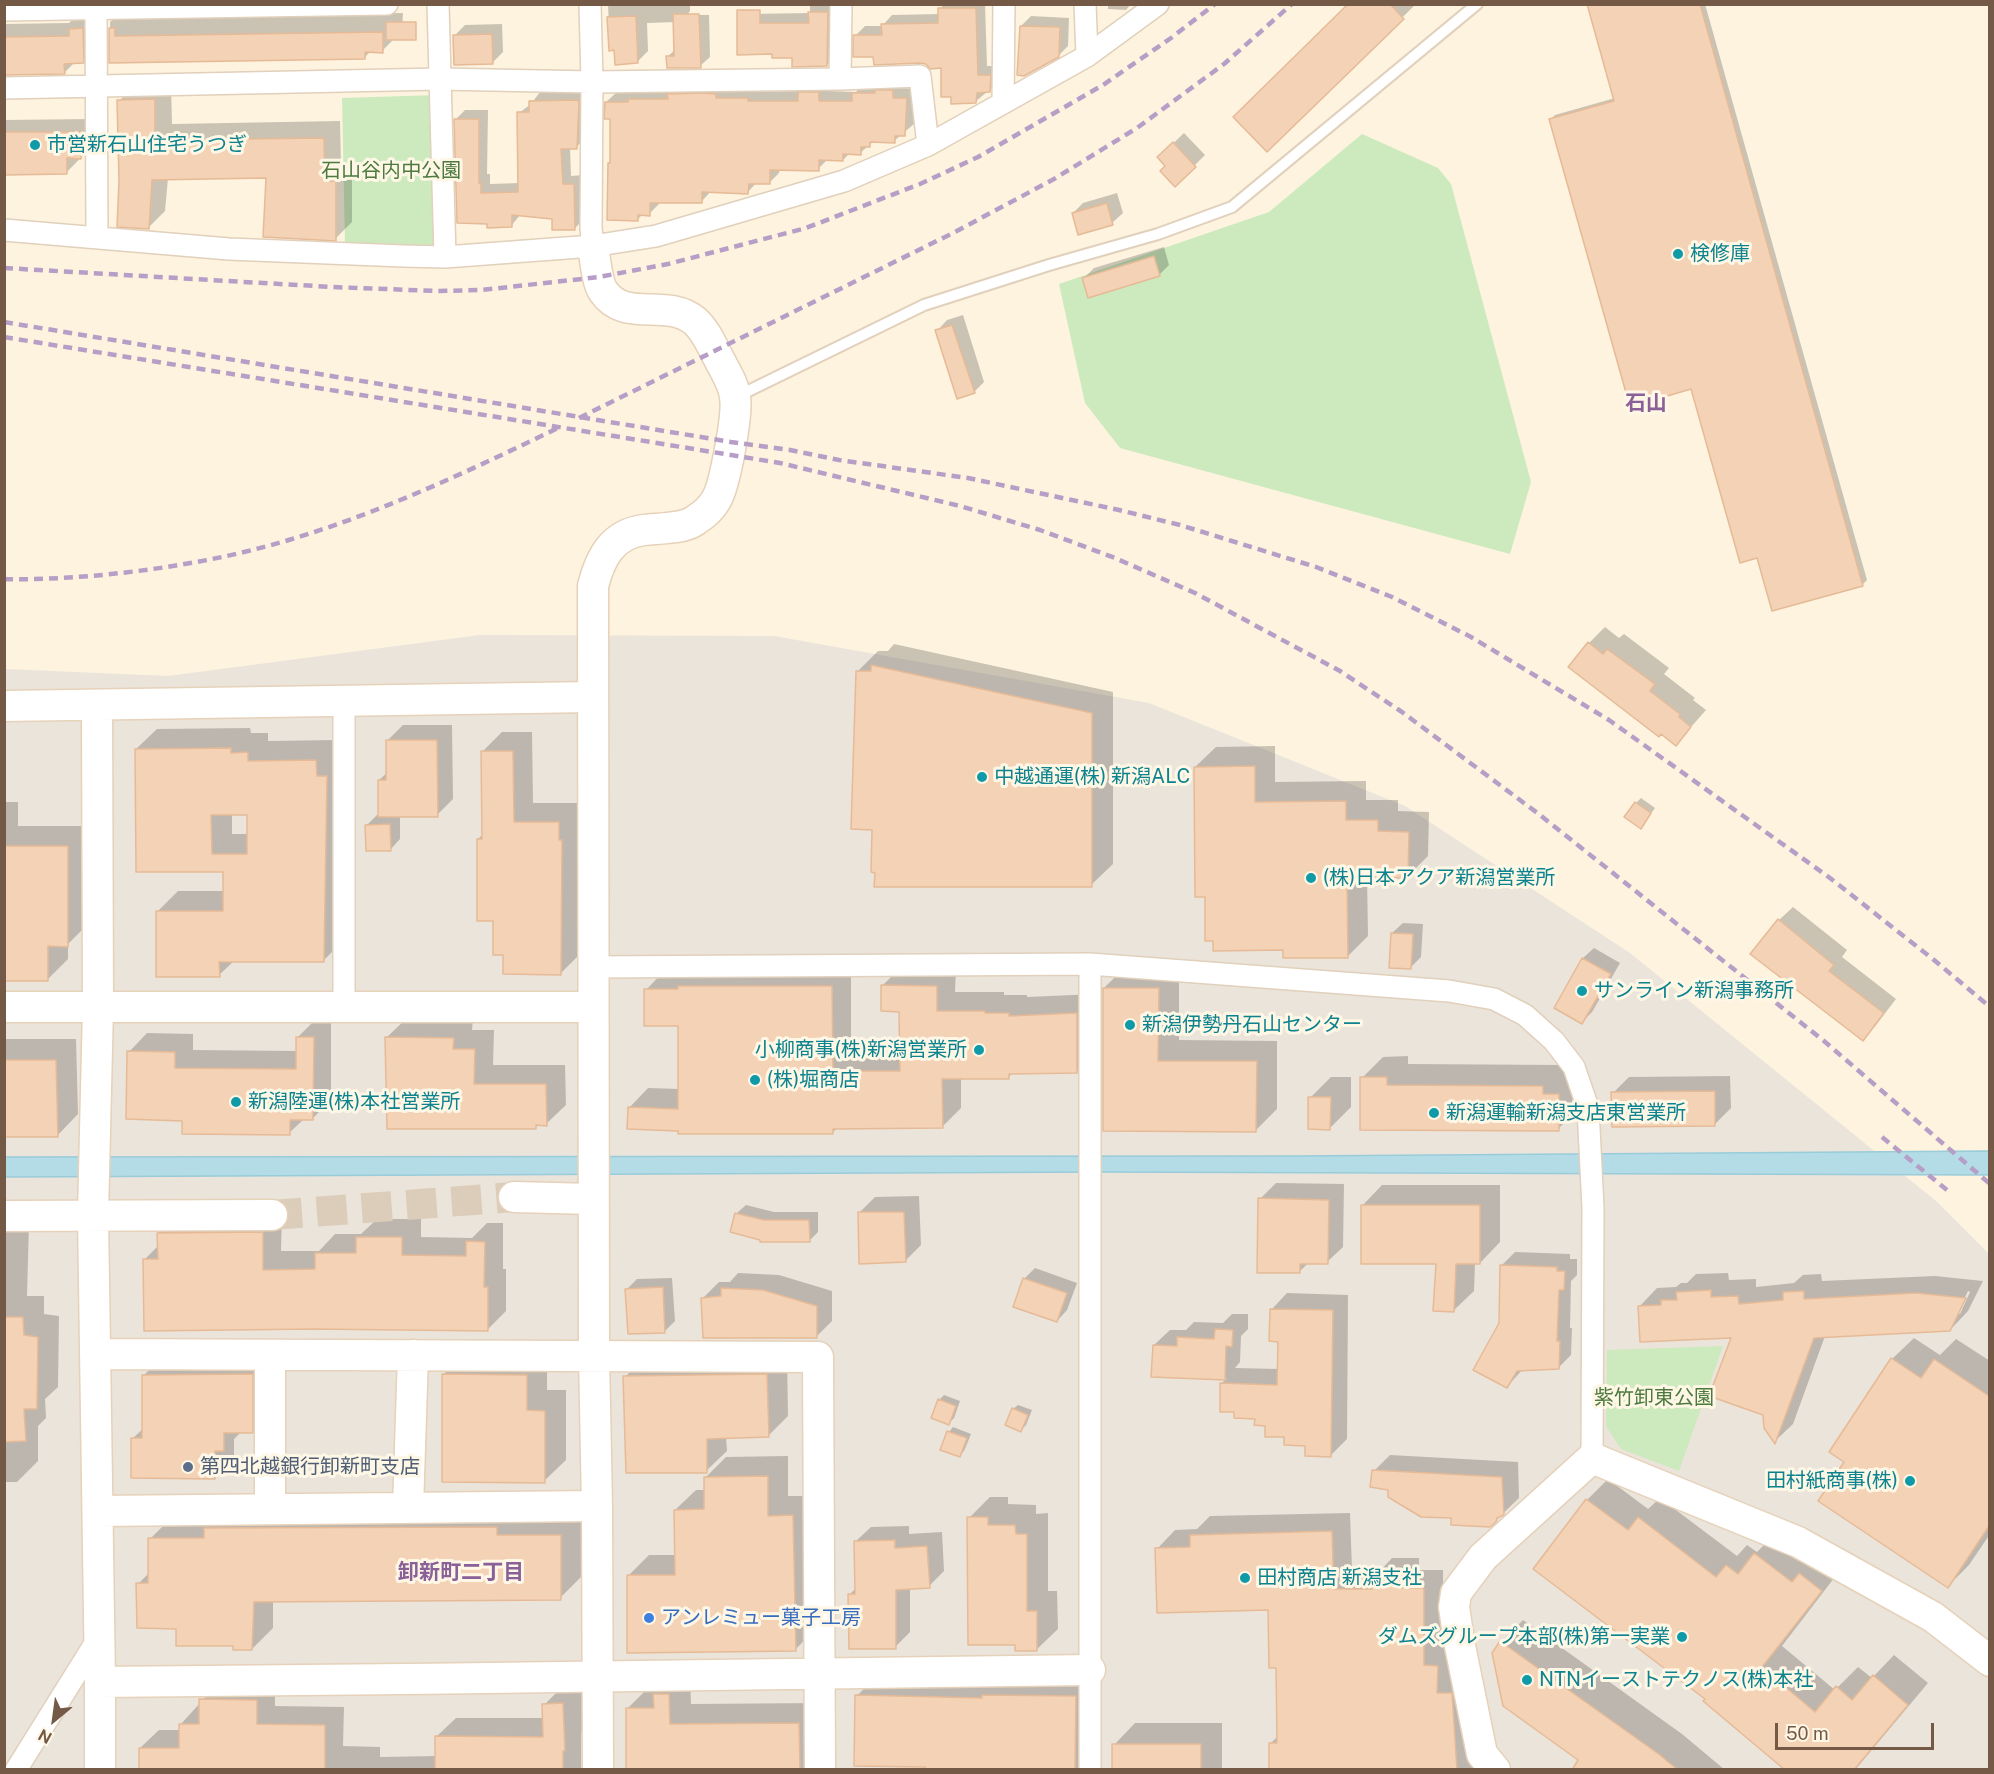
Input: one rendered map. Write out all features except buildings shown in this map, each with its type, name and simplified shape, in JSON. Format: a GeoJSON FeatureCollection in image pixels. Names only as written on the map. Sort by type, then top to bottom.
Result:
{"type":"FeatureCollection","features":[{"type":"Feature","properties":{"kind":"street"},"geometry":{"type":"LineString","coordinates":[[4,10],[96,6],[387,4]]}},
{"type":"Feature","properties":{"kind":"street"},"geometry":{"type":"LineString","coordinates":[[438,4],[445,257]]}},
{"type":"Feature","properties":{"kind":"street"},"geometry":{"type":"LineString","coordinates":[[590,4],[591,228],[603,290],[627,308],[674,309],[693,319],[708,339],[736,398],[731,442],[717,499],[696,521],[681,526],[628,534],[606,550],[598,564],[593,586],[593,1199],[598,1770]]}},
{"type":"Feature","properties":{"kind":"street"},"geometry":{"type":"LineString","coordinates":[[840,4],[840,79]]}},
{"type":"Feature","properties":{"kind":"street"},"geometry":{"type":"LineString","coordinates":[[1003,103],[1005,4]]}},
{"type":"Feature","properties":{"kind":"street"},"geometry":{"type":"LineString","coordinates":[[1085,4],[1088,56]]}},
{"type":"Feature","properties":{"kind":"street"},"geometry":{"type":"LineString","coordinates":[[4,230],[229,249],[445,257],[593,246],[656,236],[844,181],[928,145],[1088,56],[1158,4]]}},
{"type":"Feature","properties":{"kind":"street"},"geometry":{"type":"LineString","coordinates":[[96,6],[94,87],[97,238]]}},
{"type":"Feature","properties":{"kind":"street"},"geometry":{"type":"LineString","coordinates":[[4,88],[440,79],[592,82],[920,76],[928,145]]}},
{"type":"Feature","properties":{"kind":"street"},"geometry":{"type":"LineString","coordinates":[[4,706],[593,698]]}},
{"type":"Feature","properties":{"kind":"street"},"geometry":{"type":"LineString","coordinates":[[344,701],[344,1006]]}},
{"type":"Feature","properties":{"kind":"street"},"geometry":{"type":"LineString","coordinates":[[97,705],[98,1007],[93,1215],[100,1770]]}},
{"type":"Feature","properties":{"kind":"street"},"geometry":{"type":"LineString","coordinates":[[593,967],[1090,964],[1449,991],[1494,999],[1525,1014],[1554,1041],[1574,1067],[1588,1108],[1593,1209],[1592,1458],[1484,1557],[1456,1593],[1454,1607],[1459,1641],[1482,1754],[1495,1770]]}},
{"type":"Feature","properties":{"kind":"street"},"geometry":{"type":"LineString","coordinates":[[1090,964],[1090,1770]]}},
{"type":"Feature","properties":{"kind":"street"},"geometry":{"type":"LineString","coordinates":[[4,1007],[593,1007]]}},
{"type":"Feature","properties":{"kind":"street"},"geometry":{"type":"LineString","coordinates":[[514,1197],[593,1199]]}},
{"type":"Feature","properties":{"kind":"street"},"geometry":{"type":"LineString","coordinates":[[4,1216],[272,1215]]}},
{"type":"Feature","properties":{"kind":"street"},"geometry":{"type":"LineString","coordinates":[[95,1354],[818,1357],[820,1770]]}},
{"type":"Feature","properties":{"kind":"street"},"geometry":{"type":"LineString","coordinates":[[270,1355],[270,1509]]}},
{"type":"Feature","properties":{"kind":"street"},"geometry":{"type":"LineString","coordinates":[[408,1508],[413,1355]]}},
{"type":"Feature","properties":{"kind":"street"},"geometry":{"type":"LineString","coordinates":[[1592,1458],[1798,1542],[1933,1617],[1989,1661]]}},
{"type":"Feature","properties":{"kind":"street"},"geometry":{"type":"LineString","coordinates":[[98,1511],[597,1506]]}},
{"type":"Feature","properties":{"kind":"street"},"geometry":{"type":"LineString","coordinates":[[16,1770],[100,1636]]}},
{"type":"Feature","properties":{"kind":"street"},"geometry":{"type":"LineString","coordinates":[[100,1682],[596,1676],[819,1676],[1090,1670]]}},
{"type":"Feature","properties":{"kind":"lane"},"geometry":{"type":"LineString","coordinates":[[736,398],[924,305],[1049,265],[1158,234],[1232,207],[1477,4]]}},
{"type":"Feature","properties":{"kind":"shaded area"},"geometry":{"type":"Polygon","coordinates":[[[480,635],[774,636],[1149,703],[1405,806],[1630,953],[1936,1201],[1989,1254],[1989,1769],[5,1770],[5,669],[168,676],[480,635]]]}},
{"type":"Feature","properties":{"kind":"green space","name":"石山谷内中公園"},"geometry":{"type":"Polygon","coordinates":[[[437,95],[441,246],[345,243],[342,98],[437,95]]]}},
{"type":"Feature","properties":{"kind":"green space"},"geometry":{"type":"Polygon","coordinates":[[[1362,134],[1438,168],[1451,184],[1531,482],[1510,554],[1120,448],[1085,403],[1059,284],[1269,212],[1362,134]]]}},
{"type":"Feature","properties":{"kind":"green space","name":"紫竹卸東公園"},"geometry":{"type":"Polygon","coordinates":[[[1723,1346],[1679,1471],[1621,1449],[1606,1426],[1607,1350],[1723,1346]]]}},
{"type":"Feature","properties":{"kind":"water"},"geometry":{"type":"Polygon","coordinates":[[[1989,1151],[1990,1175],[1099,1172],[5,1177],[4,1157],[1297,1156],[1989,1151]]]}},
{"type":"Feature","properties":{"kind":"tunnel"},"geometry":{"type":"LineString","coordinates":[[272,1215],[514,1197]]}},
{"type":"Feature","properties":{"kind":"railway"},"geometry":{"type":"LineString","coordinates":[[4,268],[437,291],[482,290],[599,277],[668,264],[806,228],[920,184],[978,157],[1103,85],[1215,4]]}},
{"type":"Feature","properties":{"kind":"railway"},"geometry":{"type":"LineString","coordinates":[[579,418],[955,232],[1054,179],[1137,128],[1224,64],[1292,4]]}},
{"type":"Feature","properties":{"kind":"railway"},"geometry":{"type":"LineString","coordinates":[[4,322],[790,450],[839,460],[968,478],[1180,525],[1316,567],[1392,597],[1471,637],[1609,720],[1830,878],[1990,1007]]}},
{"type":"Feature","properties":{"kind":"railway"},"geometry":{"type":"LineString","coordinates":[[4,337],[780,463],[960,506],[1040,530],[1115,558],[1195,593],[1340,671],[1402,712],[1540,815],[1824,1041],[1990,1184]]}},
{"type":"Feature","properties":{"kind":"railway"},"geometry":{"type":"LineString","coordinates":[[4,579],[91,576],[142,570],[192,563],[267,546],[361,516],[461,474],[560,427]]}},
{"type":"Feature","properties":{"kind":"railway"},"geometry":{"type":"LineString","coordinates":[[1882,1137],[1947,1190]]}},
{"type":"Feature","properties":{"kind":"place","name":"市営新石山住宅うつぎ"},"geometry":{"type":"Point","coordinates":[35,145]}},
{"type":"Feature","properties":{"kind":"place","name":"検修庫"},"geometry":{"type":"Point","coordinates":[1678,254]}},
{"type":"Feature","properties":{"kind":"place","name":"中越通運(株) 新潟ALC"},"geometry":{"type":"Point","coordinates":[982,777]}},
{"type":"Feature","properties":{"kind":"place","name":"(株)日本アクア新潟営業所"},"geometry":{"type":"Point","coordinates":[1311,878]}},
{"type":"Feature","properties":{"kind":"place","name":"サンライン新潟事務所"},"geometry":{"type":"Point","coordinates":[1582,991]}},
{"type":"Feature","properties":{"kind":"place","name":"新潟伊勢丹石山センター"},"geometry":{"type":"Point","coordinates":[1130,1025]}},
{"type":"Feature","properties":{"kind":"place","name":"小柳商事(株)新潟営業所"},"geometry":{"type":"Point","coordinates":[979,1050]}},
{"type":"Feature","properties":{"kind":"place","name":"(株)堀商店"},"geometry":{"type":"Point","coordinates":[755,1080]}},
{"type":"Feature","properties":{"kind":"place","name":"新潟陸運(株)本社営業所"},"geometry":{"type":"Point","coordinates":[236,1102]}},
{"type":"Feature","properties":{"kind":"place","name":"新潟運輸新潟支店東営業所"},"geometry":{"type":"Point","coordinates":[1434,1113]}},
{"type":"Feature","properties":{"kind":"place","name":"第四北越銀行卸新町支店"},"geometry":{"type":"Point","coordinates":[188,1467]}},
{"type":"Feature","properties":{"kind":"place","name":"田村紙商事(株)"},"geometry":{"type":"Point","coordinates":[1910,1481]}},
{"type":"Feature","properties":{"kind":"place","name":"田村商店 新潟支社"},"geometry":{"type":"Point","coordinates":[1245,1578]}},
{"type":"Feature","properties":{"kind":"place","name":"アンレミュー菓子工房"},"geometry":{"type":"Point","coordinates":[649,1618]}},
{"type":"Feature","properties":{"kind":"place","name":"ダムズグループ本部(株)第一実業"},"geometry":{"type":"Point","coordinates":[1682,1637]}},
{"type":"Feature","properties":{"kind":"place","name":"NTNイーストテクノス(株)本社"},"geometry":{"type":"Point","coordinates":[1527,1680]}},
{"type":"Feature","properties":{"kind":"district","name":"石山"},"geometry":{"type":"Point","coordinates":[1646,404]}},
{"type":"Feature","properties":{"kind":"district","name":"卸新町二丁目"},"geometry":{"type":"Point","coordinates":[461,1573]}}]}
